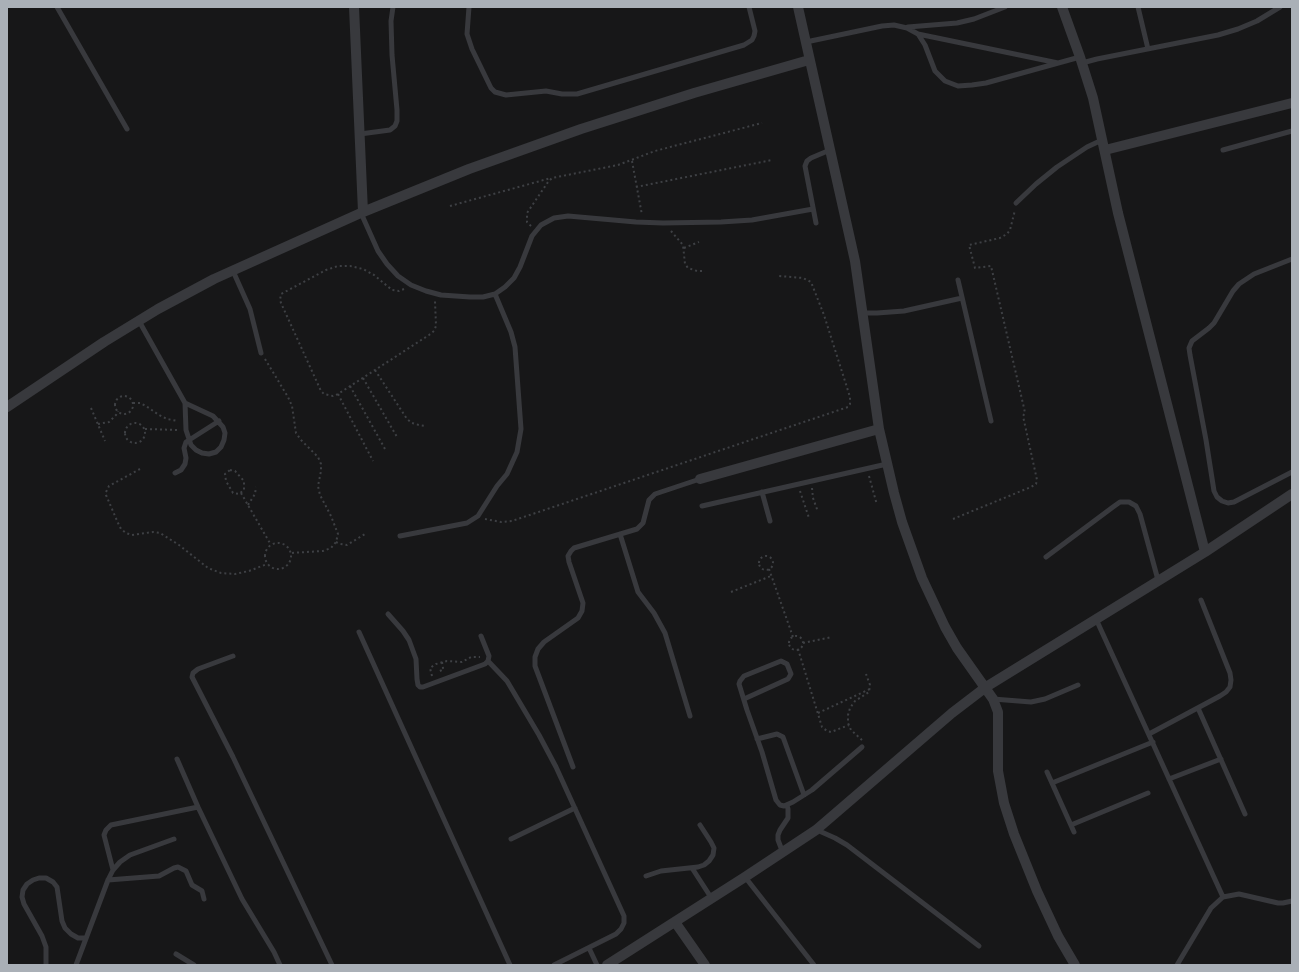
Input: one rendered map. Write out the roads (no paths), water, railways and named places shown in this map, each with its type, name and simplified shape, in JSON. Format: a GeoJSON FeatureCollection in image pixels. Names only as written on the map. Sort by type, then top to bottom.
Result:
{"type":"FeatureCollection","features":[{"type":"Feature","properties":{"kind":"street"},"geometry":{"type":"LineString","coordinates":[[354,7],[362,212]]}},
{"type":"Feature","properties":{"kind":"street"},"geometry":{"type":"LineString","coordinates":[[798,7],[856,261],[878,429],[894,493],[911,550],[934,605],[957,648],[986,687],[998,712],[998,771],[1004,803],[1014,834],[1037,891],[1058,936],[1075,965]]}},
{"type":"Feature","properties":{"kind":"street"},"geometry":{"type":"LineString","coordinates":[[1062,7],[1093,98],[1120,221],[1205,552]]}},
{"type":"Feature","properties":{"kind":"street"},"geometry":{"type":"LineString","coordinates":[[7,407],[84,355],[139,321],[208,283],[362,212],[469,169],[581,129],[694,93],[809,60]]}},
{"type":"Feature","properties":{"kind":"street"},"geometry":{"type":"LineString","coordinates":[[1105,150],[1292,103]]}},
{"type":"Feature","properties":{"kind":"street"},"geometry":{"type":"LineString","coordinates":[[700,479],[878,429]]}},
{"type":"Feature","properties":{"kind":"street"},"geometry":{"type":"LineString","coordinates":[[607,965],[712,899],[816,830],[952,713],[986,687],[1205,552],[1292,494]]}},
{"type":"Feature","properties":{"kind":"street"},"geometry":{"type":"LineString","coordinates":[[675,922],[705,965]]}},
{"type":"Feature","properties":{"kind":"lane"},"geometry":{"type":"LineString","coordinates":[[57,7],[127,129]]}},
{"type":"Feature","properties":{"kind":"lane"},"geometry":{"type":"LineString","coordinates":[[360,134],[390,130],[397,121],[392,55],[391,21],[393,7]]}},
{"type":"Feature","properties":{"kind":"lane"},"geometry":{"type":"LineString","coordinates":[[469,7],[467,34],[472,49],[491,88],[495,92],[506,95],[546,91],[562,94],[576,94],[744,45],[752,40],[755,31],[750,7]]}},
{"type":"Feature","properties":{"kind":"lane"},"geometry":{"type":"LineString","coordinates":[[907,28],[974,20],[1005,7]]}},
{"type":"Feature","properties":{"kind":"lane"},"geometry":{"type":"LineString","coordinates":[[1138,7],[1148,49]]}},
{"type":"Feature","properties":{"kind":"lane"},"geometry":{"type":"LineString","coordinates":[[918,34],[925,45],[935,71],[945,81],[958,86],[972,85],[986,83],[1058,63],[1148,49],[1218,35],[1257,21],[1280,7]]}},
{"type":"Feature","properties":{"kind":"lane"},"geometry":{"type":"LineString","coordinates":[[805,43],[882,26],[894,25],[907,28],[918,34],[1058,63]]}},
{"type":"Feature","properties":{"kind":"lane"},"geometry":{"type":"LineString","coordinates":[[1223,150],[1292,131]]}},
{"type":"Feature","properties":{"kind":"lane"},"geometry":{"type":"LineString","coordinates":[[1016,203],[1057,167],[1087,147],[1103,139]]}},
{"type":"Feature","properties":{"kind":"lane"},"geometry":{"type":"LineString","coordinates":[[816,223],[805,166],[807,161],[811,158],[830,150]]}},
{"type":"Feature","properties":{"kind":"lane"},"geometry":{"type":"LineString","coordinates":[[362,212],[378,251],[398,276],[411,285],[435,294],[457,297],[483,297],[495,294],[506,287],[514,278],[520,267],[532,236],[541,225],[554,218],[568,216],[663,223],[729,222],[752,220],[813,210]]}},
{"type":"Feature","properties":{"kind":"lane"},"geometry":{"type":"LineString","coordinates":[[1292,259],[1254,274],[1239,284],[1230,295],[1214,323],[1192,341],[1190,355],[1216,497],[1222,501],[1234,502],[1292,472]]}},
{"type":"Feature","properties":{"kind":"lane"},"geometry":{"type":"LineString","coordinates":[[233,271],[250,309],[261,353]]}},
{"type":"Feature","properties":{"kind":"lane"},"geometry":{"type":"LineString","coordinates":[[958,280],[991,421]]}},
{"type":"Feature","properties":{"kind":"lane"},"geometry":{"type":"LineString","coordinates":[[400,536],[467,522],[478,516],[512,464],[517,452],[521,429],[515,347],[511,332],[495,294]]}},
{"type":"Feature","properties":{"kind":"lane"},"geometry":{"type":"LineString","coordinates":[[863,313],[877,314],[904,311],[962,298]]}},
{"type":"Feature","properties":{"kind":"lane"},"geometry":{"type":"LineString","coordinates":[[139,321],[185,403],[186,430],[191,446],[202,453],[209,454],[216,452],[221,447],[224,440],[225,433],[223,427],[219,421],[207,413],[185,403]]}},
{"type":"Feature","properties":{"kind":"lane"},"geometry":{"type":"LineString","coordinates":[[175,473],[181,470],[185,464],[185,445],[188,439],[219,421]]}},
{"type":"Feature","properties":{"kind":"lane"},"geometry":{"type":"LineString","coordinates":[[702,506],[887,464]]}},
{"type":"Feature","properties":{"kind":"lane"},"geometry":{"type":"LineString","coordinates":[[573,767],[537,675],[535,666],[535,657],[538,649],[544,642],[578,618],[582,611],[582,603],[569,562],[568,556],[570,551],[574,548],[637,529],[643,523],[649,500],[655,494],[700,479]]}},
{"type":"Feature","properties":{"kind":"lane"},"geometry":{"type":"LineString","coordinates":[[762,492],[770,521]]}},
{"type":"Feature","properties":{"kind":"lane"},"geometry":{"type":"LineString","coordinates":[[1046,557],[1120,502],[1129,502],[1136,506],[1140,514],[1158,580]]}},
{"type":"Feature","properties":{"kind":"lane"},"geometry":{"type":"LineString","coordinates":[[620,534],[638,592],[654,613],[665,633],[690,716]]}},
{"type":"Feature","properties":{"kind":"lane"},"geometry":{"type":"LineString","coordinates":[[1149,734],[1226,692],[1230,687],[1231,680],[1227,667],[1201,600]]}},
{"type":"Feature","properties":{"kind":"lane"},"geometry":{"type":"LineString","coordinates":[[388,614],[403,631],[413,649],[416,659],[418,685],[423,687],[429,685],[481,666],[488,661]]}},
{"type":"Feature","properties":{"kind":"lane"},"geometry":{"type":"LineString","coordinates":[[1096,619],[1223,897]]}},
{"type":"Feature","properties":{"kind":"lane"},"geometry":{"type":"LineString","coordinates":[[359,632],[510,965]]}},
{"type":"Feature","properties":{"kind":"lane"},"geometry":{"type":"LineString","coordinates":[[481,636],[488,652],[488,661],[498,670],[515,692],[543,742],[624,916],[624,923],[616,934],[554,965]]}},
{"type":"Feature","properties":{"kind":"lane"},"geometry":{"type":"LineString","coordinates":[[232,656],[198,669],[193,673],[192,677],[233,757],[332,965]]}},
{"type":"Feature","properties":{"kind":"lane"},"geometry":{"type":"LineString","coordinates":[[744,699],[788,679],[791,674],[787,664],[781,661],[744,676],[741,678],[739,684],[777,803],[784,806],[804,795],[862,747]]}},
{"type":"Feature","properties":{"kind":"lane"},"geometry":{"type":"LineString","coordinates":[[993,699],[1031,702],[1045,699],[1078,685]]}},
{"type":"Feature","properties":{"kind":"lane"},"geometry":{"type":"LineString","coordinates":[[1198,708],[1245,814]]}},
{"type":"Feature","properties":{"kind":"lane"},"geometry":{"type":"LineString","coordinates":[[757,739],[777,734],[783,737],[804,795]]}},
{"type":"Feature","properties":{"kind":"lane"},"geometry":{"type":"LineString","coordinates":[[1052,783],[1153,742]]}},
{"type":"Feature","properties":{"kind":"lane"},"geometry":{"type":"LineString","coordinates":[[177,759],[242,899],[274,952],[280,965]]}},
{"type":"Feature","properties":{"kind":"lane"},"geometry":{"type":"LineString","coordinates":[[1169,779],[1221,759]]}},
{"type":"Feature","properties":{"kind":"lane"},"geometry":{"type":"LineString","coordinates":[[1047,772],[1074,832]]}},
{"type":"Feature","properties":{"kind":"lane"},"geometry":{"type":"LineString","coordinates":[[1071,826],[1148,793]]}},
{"type":"Feature","properties":{"kind":"lane"},"geometry":{"type":"LineString","coordinates":[[783,853],[778,840],[778,835],[788,818],[787,805]]}},
{"type":"Feature","properties":{"kind":"lane"},"geometry":{"type":"LineString","coordinates":[[113,870],[104,835],[106,830],[111,825],[198,807]]}},
{"type":"Feature","properties":{"kind":"lane"},"geometry":{"type":"LineString","coordinates":[[511,838],[575,808]]}},
{"type":"Feature","properties":{"kind":"lane"},"geometry":{"type":"LineString","coordinates":[[646,876],[662,871],[692,868],[704,865],[709,861],[713,855],[714,848],[700,825]]}},
{"type":"Feature","properties":{"kind":"lane"},"geometry":{"type":"LineString","coordinates":[[816,830],[835,838],[847,846],[979,946]]}},
{"type":"Feature","properties":{"kind":"lane"},"geometry":{"type":"LineString","coordinates":[[76,965],[113,870],[120,862],[130,855],[174,839]]}},
{"type":"Feature","properties":{"kind":"lane"},"geometry":{"type":"LineString","coordinates":[[108,880],[159,876],[178,867],[186,871],[192,885],[202,891],[204,899]]}},
{"type":"Feature","properties":{"kind":"lane"},"geometry":{"type":"LineString","coordinates":[[692,868],[712,899]]}},
{"type":"Feature","properties":{"kind":"lane"},"geometry":{"type":"LineString","coordinates":[[745,877],[814,965]]}},
{"type":"Feature","properties":{"kind":"lane"},"geometry":{"type":"LineString","coordinates":[[46,965],[46,947],[42,936],[24,904],[22,897],[27,884],[40,878],[46,878],[53,882],[57,887],[62,921],[65,928],[74,936],[86,938]]}},
{"type":"Feature","properties":{"kind":"lane"},"geometry":{"type":"LineString","coordinates":[[1177,965],[1211,908],[1223,897],[1239,894],[1278,903],[1292,901]]}},
{"type":"Feature","properties":{"kind":"lane"},"geometry":{"type":"LineString","coordinates":[[589,948],[597,965]]}},
{"type":"Feature","properties":{"kind":"lane"},"geometry":{"type":"LineString","coordinates":[[176,954],[194,965]]}}]}
